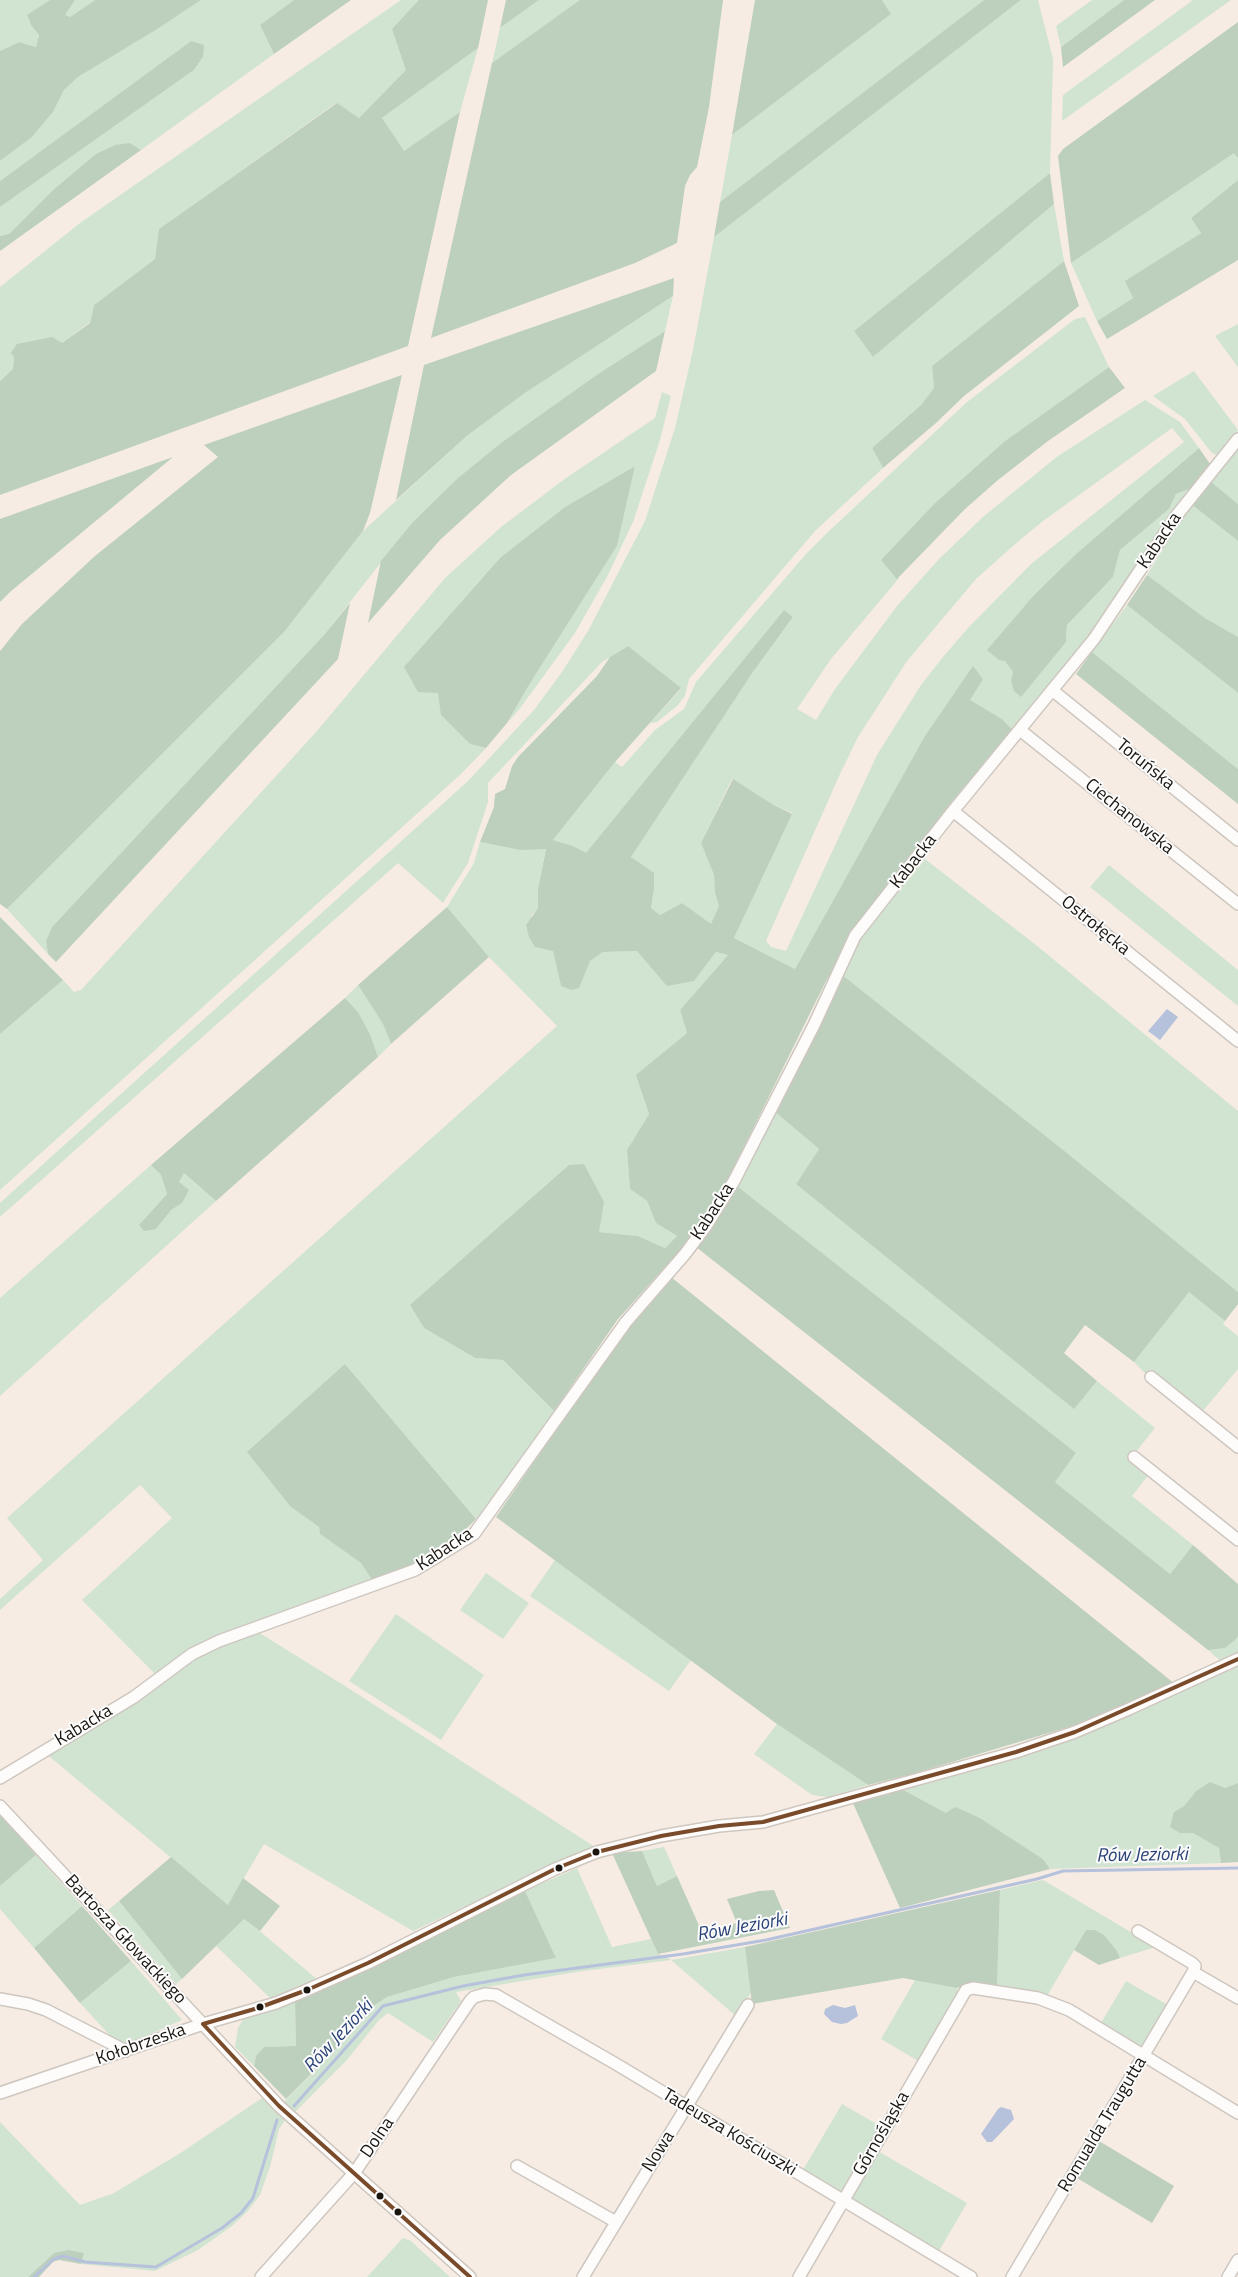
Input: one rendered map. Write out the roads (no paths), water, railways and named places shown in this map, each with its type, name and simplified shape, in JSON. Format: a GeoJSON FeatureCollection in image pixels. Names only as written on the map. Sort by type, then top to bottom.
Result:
{"type":"FeatureCollection","features":[{"type":"Feature","properties":{"kind":"street","name":"Kabacka"},"geometry":{"type":"LineString","coordinates":[[0,1778],[59,1740],[134,1696],[192,1654],[219,1640],[415,1570],[474,1534],[626,1322],[685,1254],[706,1226],[734,1181],[814,1025],[856,936],[953,811],[1094,638],[1177,515],[1238,439]]}},
{"type":"Feature","properties":{"kind":"street","name":"Toruńska"},"geometry":{"type":"LineString","coordinates":[[1052,690],[1238,840]]}},
{"type":"Feature","properties":{"kind":"street","name":"Ciechanowska"},"geometry":{"type":"LineString","coordinates":[[1020,730],[1238,904]]}},
{"type":"Feature","properties":{"kind":"street","name":"Ostrołęcka"},"geometry":{"type":"LineString","coordinates":[[953,811],[1238,1041]]}},
{"type":"Feature","properties":{"kind":"street"},"geometry":{"type":"LineString","coordinates":[[1151,1377],[1238,1447]]}},
{"type":"Feature","properties":{"kind":"street"},"geometry":{"type":"LineString","coordinates":[[1134,1457],[1238,1540]]}},
{"type":"Feature","properties":{"kind":"street","name":"Kołobrzeska"},"geometry":{"type":"LineString","coordinates":[[0,2093],[307,1990],[368,1963],[555,1869],[597,1852],[661,1836],[719,1826],[763,1822],[1016,1752],[1120,1713],[1238,1659]]}},
{"type":"Feature","properties":{"kind":"street","name":"Bartosza Głowackiego"},"geometry":{"type":"LineString","coordinates":[[0,1806],[279,2106],[355,2172],[470,2277]]}},
{"type":"Feature","properties":{"kind":"street"},"geometry":{"type":"LineString","coordinates":[[1138,1931],[1192,1963],[1195,1966],[1193,1972],[1238,1998]]}},
{"type":"Feature","properties":{"kind":"street","name":"Romualda Traugutta"},"geometry":{"type":"LineString","coordinates":[[1012,2277],[1193,1972]]}},
{"type":"Feature","properties":{"kind":"street","name":"Górnośląska"},"geometry":{"type":"LineString","coordinates":[[799,2277],[966,1990],[980,1988],[1052,2002],[1069,2010],[1144,2056]]}},
{"type":"Feature","properties":{"kind":"street","name":"Tadeusza Kościuszki"},"geometry":{"type":"LineString","coordinates":[[485,1994],[496,1995],[971,2277]]}},
{"type":"Feature","properties":{"kind":"street","name":"Dolna"},"geometry":{"type":"LineString","coordinates":[[261,2277],[355,2172],[470,2001],[474,1997],[485,1994]]}},
{"type":"Feature","properties":{"kind":"street"},"geometry":{"type":"LineString","coordinates":[[0,1999],[28,2004],[46,2010],[126,2051]]}},
{"type":"Feature","properties":{"kind":"street","name":"Nowa"},"geometry":{"type":"LineString","coordinates":[[583,2277],[748,2005]]}},
{"type":"Feature","properties":{"kind":"street"},"geometry":{"type":"LineString","coordinates":[[1144,2056],[1238,2112]]}},
{"type":"Feature","properties":{"kind":"street"},"geometry":{"type":"LineString","coordinates":[[517,2166],[616,2222]]}},
{"type":"Feature","properties":{"kind":"street"},"geometry":{"type":"LineString","coordinates":[[1228,2277],[1238,2260]]}},
{"type":"Feature","properties":{"kind":"water"},"geometry":{"type":"Polygon","coordinates":[[[1167,1009],[1178,1017],[1160,1040],[1148,1031],[1167,1009]]]}},
{"type":"Feature","properties":{"kind":"water"},"geometry":{"type":"Polygon","coordinates":[[[833,2005],[845,2008],[855,2005],[858,2016],[847,2023],[832,2022],[824,2014],[825,2009],[833,2005]]]}},
{"type":"Feature","properties":{"kind":"water"},"geometry":{"type":"Polygon","coordinates":[[[1001,2107],[1011,2110],[1014,2119],[992,2142],[987,2142],[981,2134],[1001,2107]]]}},
{"type":"Feature","properties":{"kind":"waterway","name":"Rów Jeziorki"},"geometry":{"type":"LineString","coordinates":[[294,2106],[383,2006],[463,1986],[524,1975],[683,1954],[766,1940],[1037,1879],[1063,1871],[1238,1868]]}},
{"type":"Feature","properties":{"kind":"waterway","name":"Rów Jeziorki"},"geometry":{"type":"LineString","coordinates":[[34,2277],[54,2259],[63,2256],[85,2262],[156,2267],[222,2228],[241,2213],[253,2198],[277,2120]]}}]}
